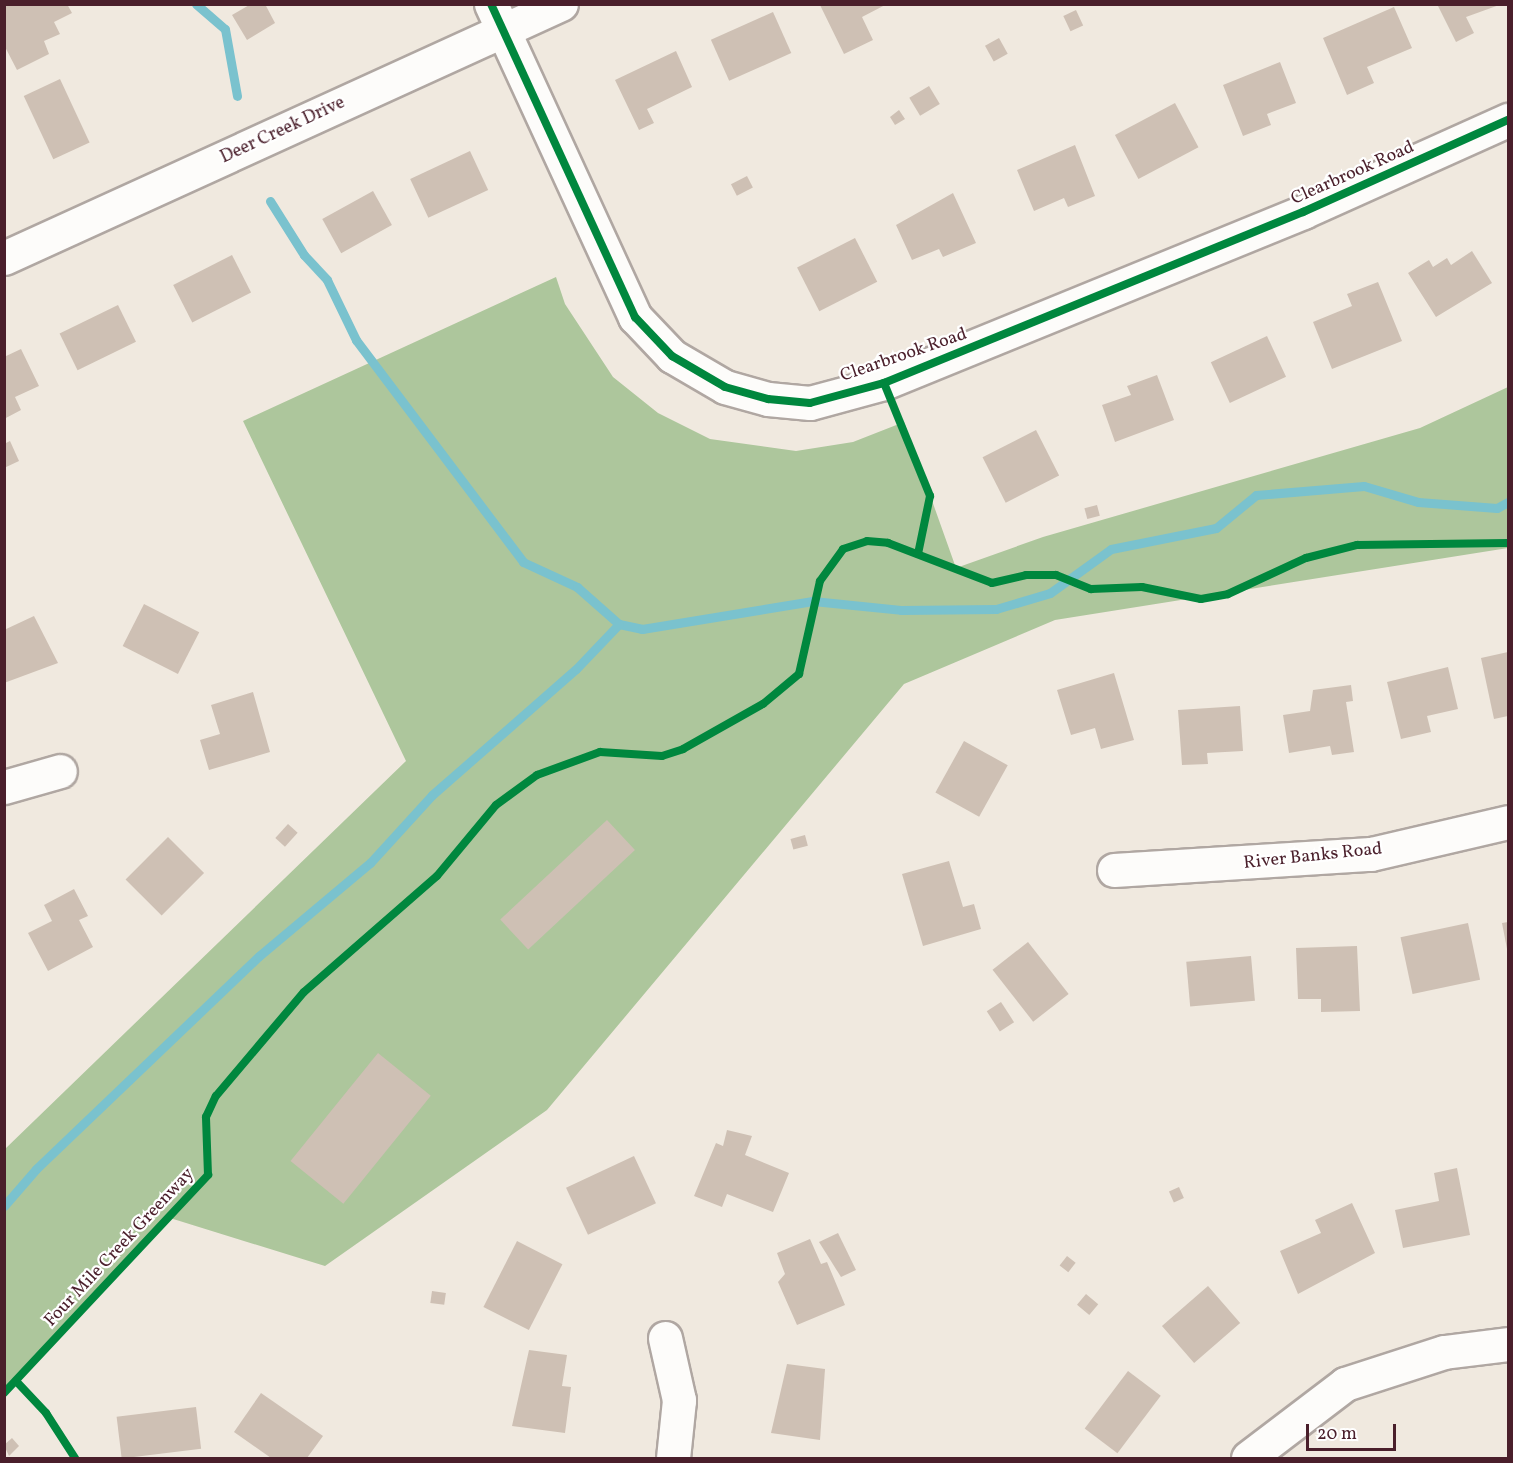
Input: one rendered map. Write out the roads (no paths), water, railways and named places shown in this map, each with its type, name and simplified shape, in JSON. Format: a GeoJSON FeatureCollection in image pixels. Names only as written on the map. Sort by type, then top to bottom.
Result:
{"type":"FeatureCollection","features":[{"type":"Feature","properties":{"kind":"street","name":"Deer Creek Drive"},"geometry":{"type":"LineString","coordinates":[[4,258],[497,18],[561,4]]}},
{"type":"Feature","properties":{"kind":"street","name":"Clearbrook Road"},"geometry":{"type":"LineString","coordinates":[[497,18],[635,317],[672,356],[724,387],[799,402],[876,386],[986,343],[1304,212],[1509,120]]}},
{"type":"Feature","properties":{"kind":"street"},"geometry":{"type":"LineString","coordinates":[[4,787],[60,771]]}},
{"type":"Feature","properties":{"kind":"street","name":"River Banks Road"},"geometry":{"type":"LineString","coordinates":[[1114,870],[1371,854],[1509,822]]}},
{"type":"Feature","properties":{"kind":"street"},"geometry":{"type":"LineString","coordinates":[[665,1338],[679,1400],[673,1458]]}},
{"type":"Feature","properties":{"kind":"street"},"geometry":{"type":"LineString","coordinates":[[1248,1458],[1345,1384],[1402,1362],[1509,1344]]}},
{"type":"Feature","properties":{"kind":"waterway"},"geometry":{"type":"LineString","coordinates":[[196,4],[225,29],[237,96]]}},
{"type":"Feature","properties":{"kind":"waterway"},"geometry":{"type":"LineString","coordinates":[[270,201],[304,255],[327,280],[356,340],[523,562],[577,587],[619,624],[642,629],[813,601],[901,610],[996,609],[1050,593],[1111,549],[1216,528],[1256,495],[1364,486],[1418,502],[1497,508],[1508,502]]}},
{"type":"Feature","properties":{"kind":"waterway"},"geometry":{"type":"LineString","coordinates":[[4,1206],[36,1169],[259,956],[370,863],[432,795],[576,669],[619,624]]}}]}
